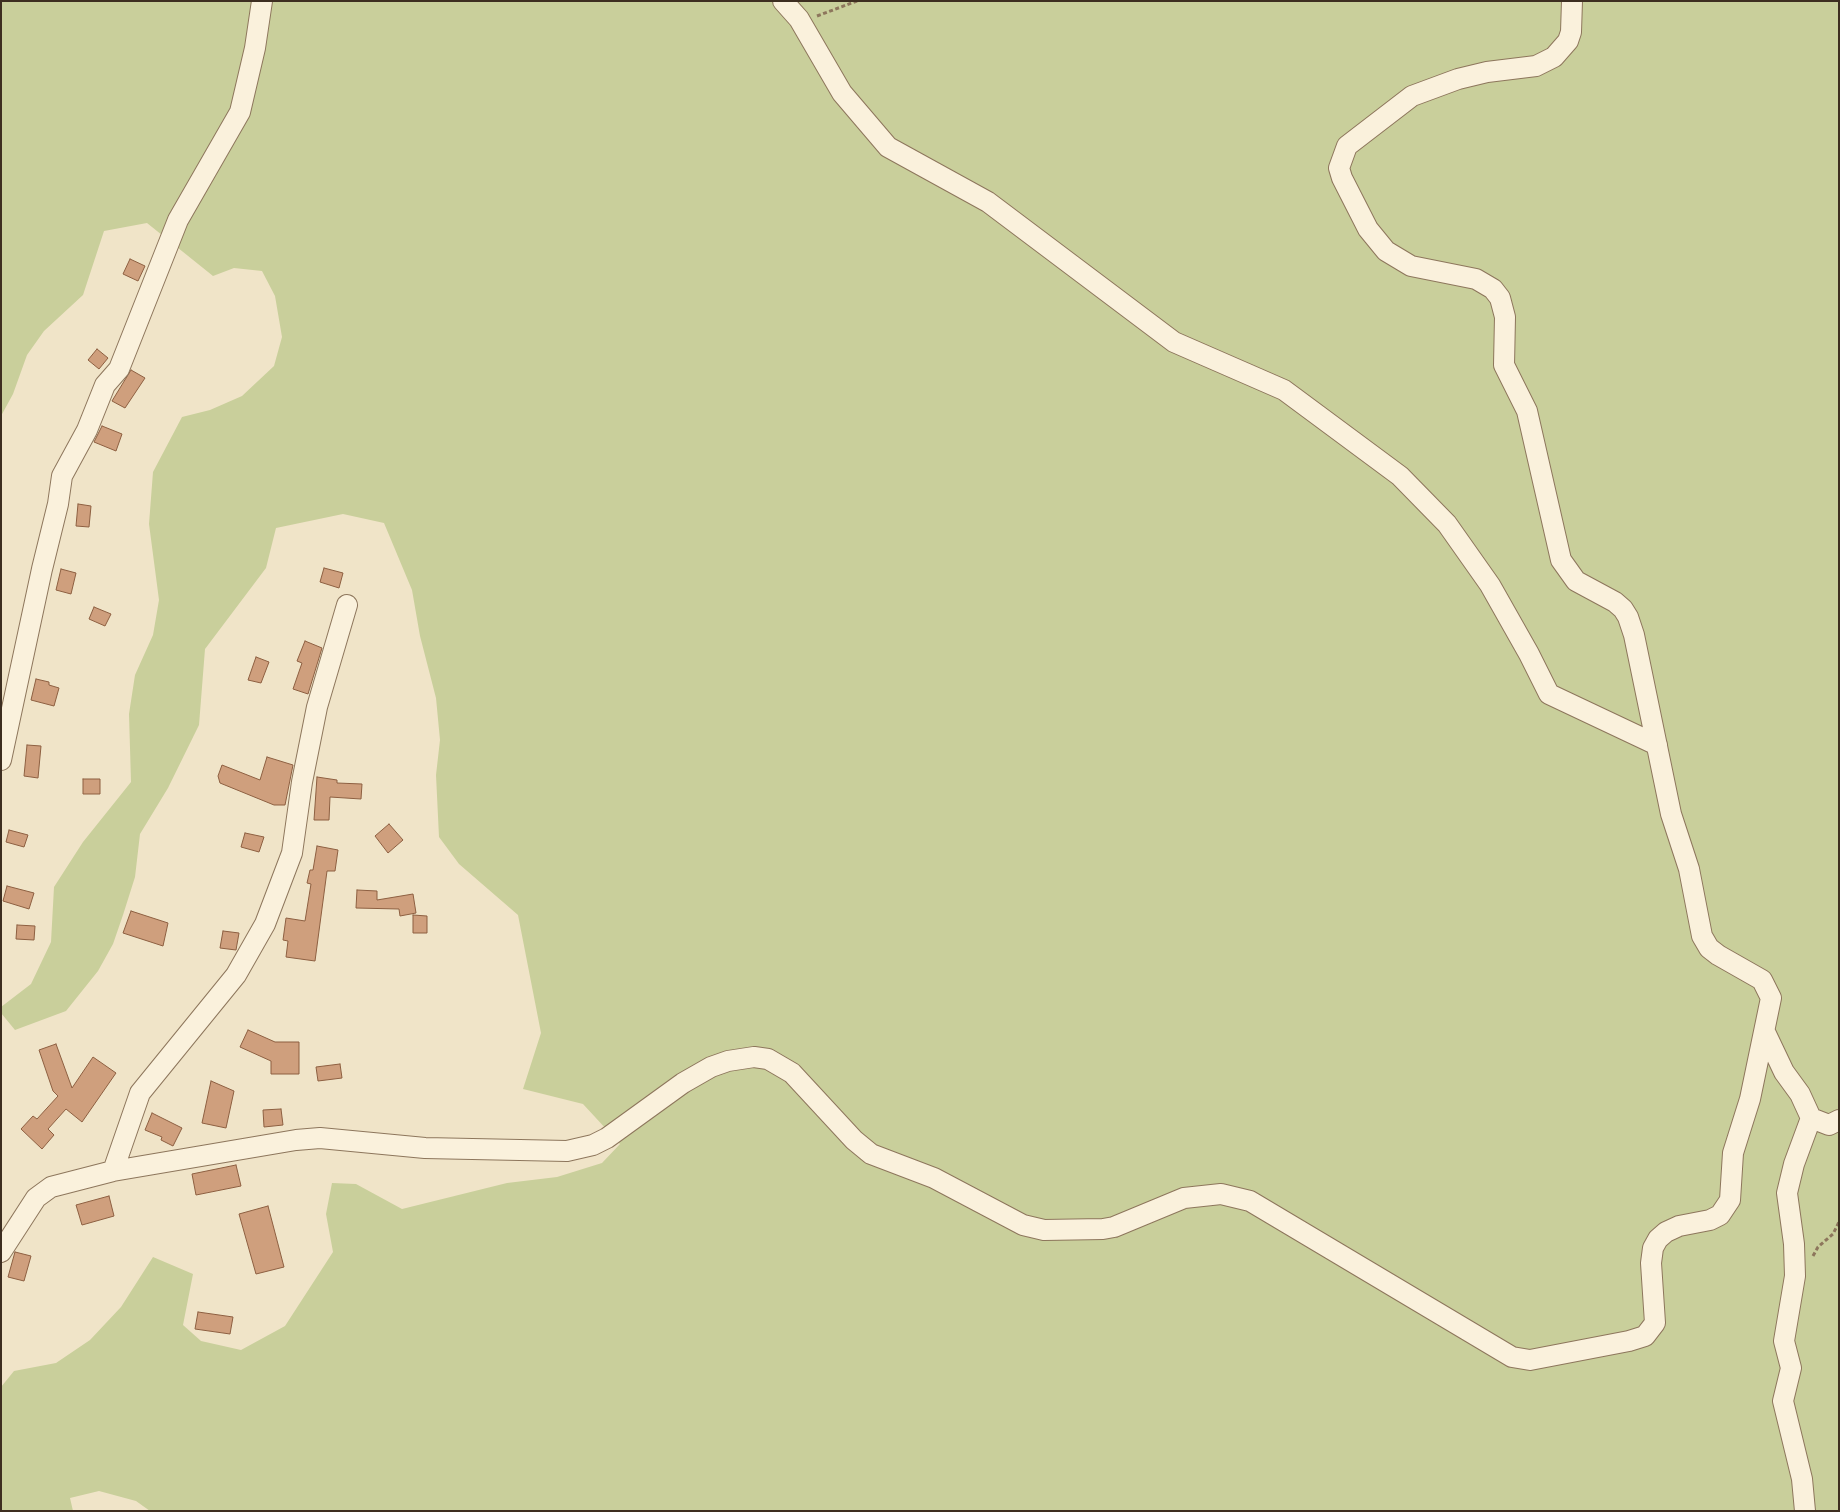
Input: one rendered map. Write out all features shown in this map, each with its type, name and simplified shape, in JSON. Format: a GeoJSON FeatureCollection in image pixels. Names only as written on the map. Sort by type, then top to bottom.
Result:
{"type":"FeatureCollection","features":[{"type":"Feature","properties":{"kind":"street"},"geometry":{"type":"LineString","coordinates":[[1,760],[58,504],[62,476],[87,430],[105,385],[119,369],[178,220],[240,112],[255,48],[262,1]]}},
{"type":"Feature","properties":{"kind":"street"},"geometry":{"type":"LineString","coordinates":[[783,1],[799,19],[842,94],[888,147],[988,202],[1174,342],[1284,390],[1400,476],[1447,524],[1490,585],[1549,694],[1657,745]]}},
{"type":"Feature","properties":{"kind":"street"},"geometry":{"type":"LineString","coordinates":[[1,1252],[43,1190],[113,1171],[296,1140],[320,1138],[425,1148],[567,1151],[607,1138],[683,1083],[711,1067],[728,1061],[754,1057],[768,1059],[792,1072],[854,1140],[871,1154],[934,1178],[1023,1225],[1044,1230],[1103,1229],[1114,1227],[1184,1198],[1210,1194],[1236,1197],[1250,1202],[1499,1352],[1512,1357],[1530,1360],[1638,1339],[1651,1330],[1656,1315],[1651,1263],[1653,1248],[1666,1232],[1679,1226],[1710,1220],[1727,1208],[1731,1192],[1733,1153],[1750,1099],[1771,1005],[1766,985],[1762,980],[1718,955],[1709,948],[1702,936],[1691,879],[1671,814],[1628,617],[1615,602],[1576,581],[1561,560],[1527,410],[1504,365],[1504,317],[1500,298],[1493,289],[1476,279],[1411,266],[1386,251],[1368,229],[1339,168],[1347,146],[1412,96],[1477,74],[1536,66],[1554,57],[1568,41],[1571,32],[1572,1]]}},
{"type":"Feature","properties":{"kind":"street"},"geometry":{"type":"LineString","coordinates":[[113,1171],[140,1093],[236,975],[265,924],[292,853],[302,782],[317,707],[334,656],[347,605]]}},
{"type":"Feature","properties":{"kind":"street"},"geometry":{"type":"LineString","coordinates":[[1766,1032],[1784,1072],[1800,1094],[1812,1118],[1829,1125],[1839,1120]]}},
{"type":"Feature","properties":{"kind":"street"},"geometry":{"type":"LineString","coordinates":[[1805,1511],[1802,1479],[1783,1402],[1791,1368],[1784,1341],[1795,1276],[1794,1244],[1787,1193],[1794,1164],[1812,1118]]}},
{"type":"Feature","properties":{"kind":"path"},"geometry":{"type":"LineString","coordinates":[[799,19],[816,16],[857,1]]}},
{"type":"Feature","properties":{"kind":"path"},"geometry":{"type":"LineString","coordinates":[[1795,1276],[1806,1268],[1818,1247],[1833,1234],[1839,1222]]}},
{"type":"Feature","properties":{"kind":"green space"},"geometry":{"type":"Polygon","coordinates":[[[1,1],[1839,1],[1839,1511],[150,1511],[136,1501],[99,1491],[70,1498],[73,1511],[1,1511],[1,1387],[14,1371],[56,1363],[90,1340],[121,1307],[153,1257],[193,1274],[183,1325],[201,1341],[241,1350],[285,1326],[333,1252],[326,1214],[332,1183],[356,1184],[402,1209],[507,1183],[557,1177],[602,1163],[620,1144],[583,1104],[523,1089],[541,1033],[518,915],[459,864],[439,837],[436,775],[440,740],[436,698],[420,636],[412,590],[384,523],[343,514],[276,528],[266,568],[205,649],[199,725],[168,788],[140,834],[135,877],[113,944],[98,971],[66,1011],[15,1030],[1,1013],[1,1007],[31,984],[51,942],[54,887],[83,842],[131,782],[129,714],[135,675],[153,635],[159,600],[149,524],[153,472],[182,417],[210,410],[242,396],[274,366],[282,337],[275,296],[262,271],[234,268],[213,276],[147,223],[104,231],[83,295],[44,331],[27,355],[13,394],[1,416],[1,1]]]}},
{"type":"Feature","properties":{"kind":"building"},"geometry":{"type":"Polygon","coordinates":[[[130,259],[145,266],[138,281],[123,274],[130,259]]]}},
{"type":"Feature","properties":{"kind":"building"},"geometry":{"type":"Polygon","coordinates":[[[97,349],[108,358],[99,369],[88,360],[97,349]]]}},
{"type":"Feature","properties":{"kind":"building"},"geometry":{"type":"Polygon","coordinates":[[[131,370],[145,378],[125,408],[112,401],[131,370]]]}},
{"type":"Feature","properties":{"kind":"building"},"geometry":{"type":"Polygon","coordinates":[[[102,426],[122,434],[116,451],[94,442],[102,426]]]}},
{"type":"Feature","properties":{"kind":"building"},"geometry":{"type":"Polygon","coordinates":[[[78,504],[91,506],[89,527],[76,526],[78,504]]]}},
{"type":"Feature","properties":{"kind":"building"},"geometry":{"type":"Polygon","coordinates":[[[324,568],[343,573],[339,588],[320,582],[324,568]]]}},
{"type":"Feature","properties":{"kind":"building"},"geometry":{"type":"Polygon","coordinates":[[[61,569],[76,573],[71,594],[56,590],[61,569]]]}},
{"type":"Feature","properties":{"kind":"building"},"geometry":{"type":"Polygon","coordinates":[[[94,607],[111,614],[105,626],[89,619],[94,607]]]}},
{"type":"Feature","properties":{"kind":"building"},"geometry":{"type":"Polygon","coordinates":[[[305,641],[322,648],[308,694],[293,689],[302,663],[297,661],[305,641]]]}},
{"type":"Feature","properties":{"kind":"building"},"geometry":{"type":"Polygon","coordinates":[[[256,657],[269,662],[261,683],[248,680],[256,657]]]}},
{"type":"Feature","properties":{"kind":"building"},"geometry":{"type":"Polygon","coordinates":[[[36,679],[49,682],[49,685],[59,688],[54,706],[31,700],[36,679]]]}},
{"type":"Feature","properties":{"kind":"building"},"geometry":{"type":"Polygon","coordinates":[[[27,745],[41,746],[38,778],[24,776],[27,745]]]}},
{"type":"Feature","properties":{"kind":"building"},"geometry":{"type":"Polygon","coordinates":[[[267,757],[293,765],[285,805],[274,805],[220,783],[218,776],[222,765],[260,780],[267,757]]]}},
{"type":"Feature","properties":{"kind":"building"},"geometry":{"type":"Polygon","coordinates":[[[317,777],[337,780],[337,783],[362,784],[361,799],[330,797],[329,820],[314,820],[317,777]]]}},
{"type":"Feature","properties":{"kind":"building"},"geometry":{"type":"Polygon","coordinates":[[[83,779],[100,779],[100,794],[83,794],[83,779]]]}},
{"type":"Feature","properties":{"kind":"building"},"geometry":{"type":"Polygon","coordinates":[[[389,824],[403,840],[388,853],[375,836],[389,824]]]}},
{"type":"Feature","properties":{"kind":"building"},"geometry":{"type":"Polygon","coordinates":[[[9,830],[28,835],[24,847],[6,842],[9,830]]]}},
{"type":"Feature","properties":{"kind":"building"},"geometry":{"type":"Polygon","coordinates":[[[245,833],[264,837],[259,852],[241,847],[245,833]]]}},
{"type":"Feature","properties":{"kind":"building"},"geometry":{"type":"Polygon","coordinates":[[[317,846],[338,850],[335,871],[327,871],[315,961],[286,957],[288,941],[283,940],[286,918],[305,921],[311,884],[307,883],[310,870],[313,870],[317,846]]]}},
{"type":"Feature","properties":{"kind":"building"},"geometry":{"type":"Polygon","coordinates":[[[7,886],[34,893],[29,909],[3,901],[7,886]]]}},
{"type":"Feature","properties":{"kind":"building"},"geometry":{"type":"Polygon","coordinates":[[[357,890],[377,891],[377,900],[413,894],[416,913],[400,916],[399,909],[356,908],[357,890]]]}},
{"type":"Feature","properties":{"kind":"building"},"geometry":{"type":"Polygon","coordinates":[[[131,911],[168,923],[163,946],[123,933],[131,911]]]}},
{"type":"Feature","properties":{"kind":"building"},"geometry":{"type":"Polygon","coordinates":[[[413,915],[427,916],[427,933],[413,933],[413,915]]]}},
{"type":"Feature","properties":{"kind":"building"},"geometry":{"type":"Polygon","coordinates":[[[17,925],[35,926],[34,940],[16,939],[17,925]]]}},
{"type":"Feature","properties":{"kind":"building"},"geometry":{"type":"Polygon","coordinates":[[[223,931],[239,933],[236,950],[220,948],[223,931]]]}},
{"type":"Feature","properties":{"kind":"building"},"geometry":{"type":"Polygon","coordinates":[[[248,1030],[275,1042],[299,1042],[299,1074],[271,1074],[271,1061],[240,1047],[248,1030]]]}},
{"type":"Feature","properties":{"kind":"building"},"geometry":{"type":"Polygon","coordinates":[[[56,1044],[72,1088],[93,1057],[116,1073],[82,1122],[66,1109],[48,1129],[54,1135],[42,1149],[21,1129],[33,1116],[37,1119],[58,1096],[53,1091],[39,1050],[56,1044]]]}},
{"type":"Feature","properties":{"kind":"building"},"geometry":{"type":"Polygon","coordinates":[[[340,1064],[342,1078],[318,1081],[316,1067],[340,1064]]]}},
{"type":"Feature","properties":{"kind":"building"},"geometry":{"type":"Polygon","coordinates":[[[211,1081],[234,1091],[226,1128],[202,1123],[211,1081]]]}},
{"type":"Feature","properties":{"kind":"building"},"geometry":{"type":"Polygon","coordinates":[[[281,1109],[283,1125],[264,1127],[263,1110],[281,1109]]]}},
{"type":"Feature","properties":{"kind":"building"},"geometry":{"type":"Polygon","coordinates":[[[152,1113],[182,1128],[173,1146],[161,1140],[162,1137],[145,1130],[152,1113]]]}},
{"type":"Feature","properties":{"kind":"building"},"geometry":{"type":"Polygon","coordinates":[[[236,1165],[241,1186],[196,1195],[192,1174],[236,1165]]]}},
{"type":"Feature","properties":{"kind":"building"},"geometry":{"type":"Polygon","coordinates":[[[109,1196],[114,1216],[82,1225],[76,1205],[109,1196]]]}},
{"type":"Feature","properties":{"kind":"building"},"geometry":{"type":"Polygon","coordinates":[[[268,1206],[284,1267],[256,1274],[239,1214],[268,1206]]]}},
{"type":"Feature","properties":{"kind":"building"},"geometry":{"type":"Polygon","coordinates":[[[15,1252],[31,1256],[24,1281],[8,1277],[15,1252]]]}},
{"type":"Feature","properties":{"kind":"building"},"geometry":{"type":"Polygon","coordinates":[[[198,1312],[233,1317],[230,1334],[195,1329],[198,1312]]]}}]}
